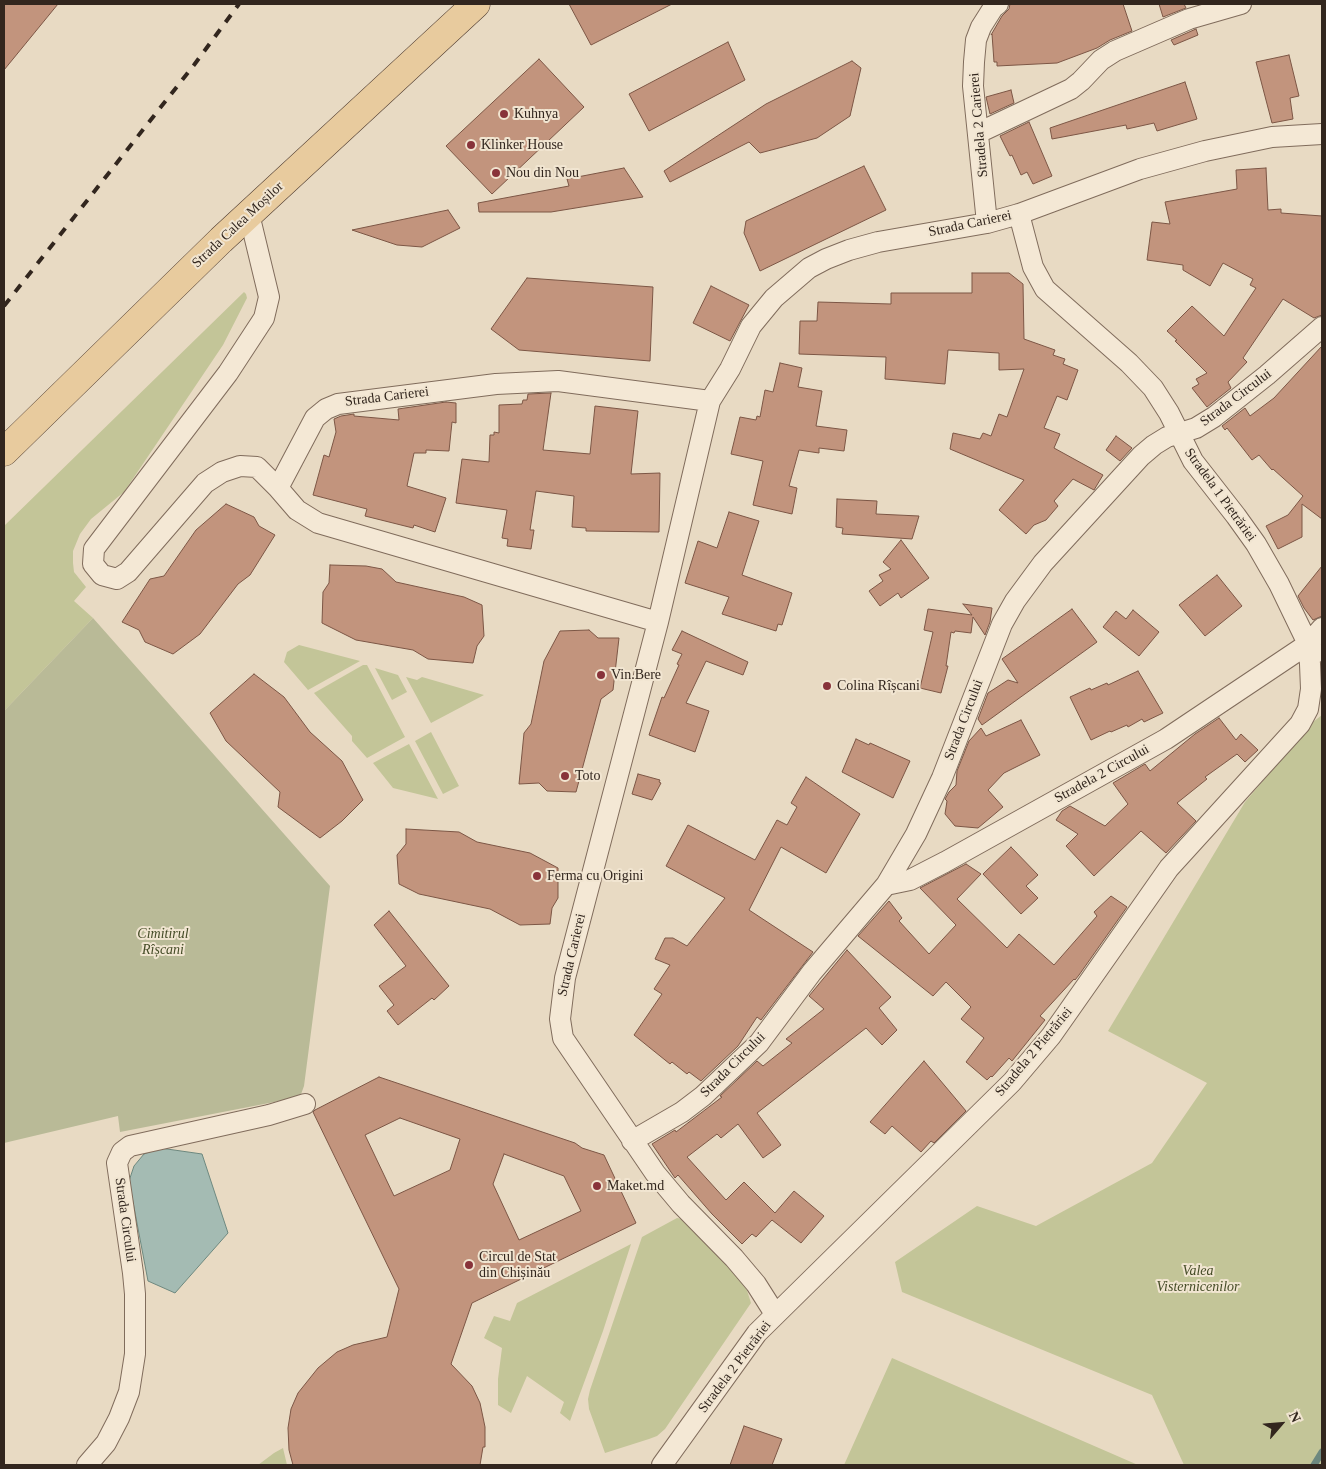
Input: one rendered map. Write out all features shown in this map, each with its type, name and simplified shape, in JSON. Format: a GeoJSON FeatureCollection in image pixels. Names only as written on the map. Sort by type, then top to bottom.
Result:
{"type":"FeatureCollection","features":[{"type":"Feature","properties":{"kind":"main road","name":"Strada Calea Moșilor"},"geometry":{"type":"LineString","coordinates":[[4,452],[250,214],[476,4]]}},
{"type":"Feature","properties":{"kind":"street","name":"Stradela 2 Carierei"},"geometry":{"type":"LineString","coordinates":[[988,223],[973,86],[976,40],[981,27],[993,8],[998,4]]}},
{"type":"Feature","properties":{"kind":"street"},"geometry":{"type":"LineString","coordinates":[[978,133],[1071,89],[1101,60],[1115,50],[1189,19],[1241,4]]}},
{"type":"Feature","properties":{"kind":"street","name":"Strada Carierei"},"geometry":{"type":"LineString","coordinates":[[775,1314],[756,1284],[739,1264],[676,1198],[655,1173],[563,1038],[560,1019],[564,978],[658,622],[710,401],[730,369],[751,326],[774,298],[809,268],[826,259],[871,244],[988,223],[1019,214],[1140,169],[1205,151],[1272,136],[1322,134]]}},
{"type":"Feature","properties":{"kind":"street"},"geometry":{"type":"LineString","coordinates":[[250,214],[269,297],[264,318],[228,374],[94,549],[93,564],[102,575],[117,578],[128,572],[205,483],[222,472],[240,466],[257,468],[297,510],[318,523],[658,622]]}},
{"type":"Feature","properties":{"kind":"street","name":"Stradela 1 Pietrăriei"},"geometry":{"type":"LineString","coordinates":[[1019,214],[1033,267],[1045,289],[1129,363],[1153,388],[1169,413],[1193,461],[1256,544],[1279,584],[1308,644]]}},
{"type":"Feature","properties":{"kind":"street","name":"Strada Circului"},"geometry":{"type":"LineString","coordinates":[[632,1141],[682,1112],[704,1096],[759,1042],[812,972],[886,885],[916,834],[942,778],[1002,624],[1015,601],[1043,563],[1141,456],[1160,441],[1196,428],[1220,413],[1322,327]]}},
{"type":"Feature","properties":{"kind":"street","name":"Strada Carierei"},"geometry":{"type":"LineString","coordinates":[[278,488],[315,418],[326,409],[338,404],[496,384],[558,381],[710,401]]}},
{"type":"Feature","properties":{"kind":"street"},"geometry":{"type":"LineString","coordinates":[[1322,628],[1308,644],[1322,662]]}},
{"type":"Feature","properties":{"kind":"street","name":"Stradela 2 Circului"},"geometry":{"type":"LineString","coordinates":[[886,885],[910,880],[945,862],[1166,739],[1308,644]]}},
{"type":"Feature","properties":{"kind":"street","name":"Stradela 2 Pietrăriei"},"geometry":{"type":"LineString","coordinates":[[662,1465],[758,1333],[775,1314],[1012,1082],[1051,1036],[1169,868],[1300,724],[1308,709],[1311,689],[1308,644]]}},
{"type":"Feature","properties":{"kind":"street","name":"Strada Circului"},"geometry":{"type":"LineString","coordinates":[[86,1465],[106,1443],[119,1418],[129,1392],[135,1354],[135,1294],[117,1163],[122,1152],[130,1146],[269,1115],[305,1104]]}},
{"type":"Feature","properties":{"kind":"green space"},"geometry":{"type":"Polygon","coordinates":[[[244,292],[247,298],[223,345],[124,492],[91,519],[80,534],[73,551],[74,572],[86,587],[74,601],[93,618],[4,711],[4,526],[244,292]]]}},
{"type":"Feature","properties":{"kind":"green space","name":"Cimitirul Rîșcani"},"geometry":{"type":"Polygon","coordinates":[[[93,618],[330,886],[304,1086],[300,1097],[120,1132],[118,1116],[4,1143],[4,711],[93,618]]]}},
{"type":"Feature","properties":{"kind":"green space"},"geometry":{"type":"Polygon","coordinates":[[[299,645],[360,661],[308,690],[284,662],[287,652],[299,645]]]}},
{"type":"Feature","properties":{"kind":"green space"},"geometry":{"type":"Polygon","coordinates":[[[363,665],[367,665],[405,737],[367,758],[352,741],[352,736],[314,693],[363,665]]]}},
{"type":"Feature","properties":{"kind":"green space"},"geometry":{"type":"Polygon","coordinates":[[[375,668],[398,675],[407,692],[392,700],[375,668]]]}},
{"type":"Feature","properties":{"kind":"green space"},"geometry":{"type":"Polygon","coordinates":[[[406,677],[417,680],[422,677],[484,695],[431,723],[406,677]]]}},
{"type":"Feature","properties":{"kind":"green space","name":"Valea Visternicenilor"},"geometry":{"type":"Polygon","coordinates":[[[1322,715],[1322,1465],[1184,1465],[1152,1395],[902,1292],[895,1262],[977,1206],[1036,1226],[1152,1163],[1207,1083],[1108,1031],[1245,802],[1313,722],[1322,715]]]}},
{"type":"Feature","properties":{"kind":"green space"},"geometry":{"type":"Polygon","coordinates":[[[431,732],[459,786],[443,794],[415,741],[431,732]]]}},
{"type":"Feature","properties":{"kind":"green space"},"geometry":{"type":"Polygon","coordinates":[[[409,744],[438,799],[393,788],[373,763],[409,744]]]}},
{"type":"Feature","properties":{"kind":"green space"},"geometry":{"type":"Polygon","coordinates":[[[677,1218],[683,1219],[745,1284],[751,1303],[665,1429],[657,1436],[605,1453],[589,1409],[588,1399],[590,1390],[642,1237],[677,1218]]]}},
{"type":"Feature","properties":{"kind":"green space"},"geometry":{"type":"Polygon","coordinates":[[[631,1244],[603,1331],[570,1421],[560,1413],[564,1402],[527,1376],[511,1413],[498,1405],[498,1379],[502,1348],[484,1338],[494,1316],[510,1321],[517,1303],[631,1244]]]}},
{"type":"Feature","properties":{"kind":"green space"},"geometry":{"type":"Polygon","coordinates":[[[892,1358],[1138,1465],[844,1465],[892,1358]]]}},
{"type":"Feature","properties":{"kind":"green space"},"geometry":{"type":"Polygon","coordinates":[[[283,1448],[287,1465],[258,1465],[274,1453],[283,1448]]]}},
{"type":"Feature","properties":{"kind":"water"},"geometry":{"type":"Polygon","coordinates":[[[160,1148],[202,1154],[228,1233],[175,1293],[148,1281],[129,1181],[134,1166],[144,1154],[160,1148]]]}},
{"type":"Feature","properties":{"kind":"building"},"geometry":{"type":"Polygon","coordinates":[[[4,4],[58,4],[4,70],[4,4]]]}},
{"type":"Feature","properties":{"kind":"building"},"geometry":{"type":"Polygon","coordinates":[[[569,4],[672,4],[591,45],[569,4]]]}},
{"type":"Feature","properties":{"kind":"building"},"geometry":{"type":"Polygon","coordinates":[[[1010,4],[1123,4],[1132,31],[1110,40],[1097,48],[1057,63],[997,66],[997,62],[994,62],[991,35],[1002,16],[1009,9],[1010,4]]]}},
{"type":"Feature","properties":{"kind":"building"},"geometry":{"type":"Polygon","coordinates":[[[1159,4],[1184,4],[1186,8],[1163,17],[1159,4]]]}},
{"type":"Feature","properties":{"kind":"building"},"geometry":{"type":"Polygon","coordinates":[[[1196,29],[1198,35],[1174,45],[1171,40],[1196,29]]]}},
{"type":"Feature","properties":{"kind":"building"},"geometry":{"type":"Polygon","coordinates":[[[728,42],[745,80],[649,131],[629,94],[728,42]]]}},
{"type":"Feature","properties":{"kind":"building"},"geometry":{"type":"Polygon","coordinates":[[[1289,55],[1299,96],[1290,98],[1293,119],[1272,123],[1256,62],[1289,55]]]}},
{"type":"Feature","properties":{"kind":"building"},"geometry":{"type":"Polygon","coordinates":[[[539,59],[584,107],[492,194],[446,146],[539,59]]]}},
{"type":"Feature","properties":{"kind":"building"},"geometry":{"type":"Polygon","coordinates":[[[852,61],[861,68],[850,116],[817,138],[760,153],[749,142],[670,182],[664,171],[766,104],[852,61]]]}},
{"type":"Feature","properties":{"kind":"building"},"geometry":{"type":"Polygon","coordinates":[[[1185,82],[1197,119],[1157,131],[1154,123],[1127,129],[1126,125],[1052,139],[1050,128],[1185,82]]]}},
{"type":"Feature","properties":{"kind":"building"},"geometry":{"type":"Polygon","coordinates":[[[1011,90],[1014,103],[990,114],[986,97],[1011,90]]]}},
{"type":"Feature","properties":{"kind":"building"},"geometry":{"type":"Polygon","coordinates":[[[1029,122],[1052,176],[1033,184],[1027,172],[1021,175],[1012,155],[1010,156],[1000,136],[1029,122]]]}},
{"type":"Feature","properties":{"kind":"building"},"geometry":{"type":"Polygon","coordinates":[[[864,166],[886,210],[760,271],[744,233],[746,221],[864,166]]]}},
{"type":"Feature","properties":{"kind":"building"},"geometry":{"type":"Polygon","coordinates":[[[624,168],[643,197],[551,212],[479,212],[478,203],[569,186],[567,179],[624,168]]]}},
{"type":"Feature","properties":{"kind":"building"},"geometry":{"type":"Polygon","coordinates":[[[1266,168],[1268,210],[1281,209],[1281,213],[1322,216],[1322,315],[1314,318],[1283,299],[1243,358],[1247,362],[1228,382],[1231,388],[1207,407],[1192,388],[1199,384],[1196,379],[1207,373],[1167,331],[1192,306],[1224,336],[1256,288],[1250,285],[1253,279],[1223,263],[1210,286],[1183,270],[1183,265],[1147,260],[1152,222],[1170,224],[1165,202],[1237,189],[1236,170],[1266,168]]]}},
{"type":"Feature","properties":{"kind":"building"},"geometry":{"type":"Polygon","coordinates":[[[448,210],[460,228],[422,247],[397,245],[352,230],[448,210]]]}},
{"type":"Feature","properties":{"kind":"building"},"geometry":{"type":"Polygon","coordinates":[[[972,273],[1009,273],[1023,284],[1024,339],[1055,350],[1053,355],[1065,359],[1063,364],[1078,370],[1067,400],[1057,396],[1044,428],[1060,434],[1054,448],[1103,475],[1094,490],[1073,479],[1054,501],[1058,506],[1046,520],[1034,525],[1026,534],[999,510],[1024,480],[950,449],[953,433],[980,439],[983,433],[991,436],[999,414],[1007,417],[1024,369],[999,370],[999,353],[948,350],[945,384],[885,379],[886,357],[799,354],[800,321],[817,321],[818,302],[891,304],[891,293],[972,293],[972,273]]]}},
{"type":"Feature","properties":{"kind":"building"},"geometry":{"type":"Polygon","coordinates":[[[527,278],[653,287],[650,361],[519,350],[491,329],[527,278]]]}},
{"type":"Feature","properties":{"kind":"building"},"geometry":{"type":"Polygon","coordinates":[[[711,286],[749,305],[730,341],[693,323],[711,286]]]}},
{"type":"Feature","properties":{"kind":"building"},"geometry":{"type":"Polygon","coordinates":[[[1322,346],[1322,519],[1302,504],[1302,537],[1278,549],[1266,526],[1288,515],[1303,496],[1272,470],[1259,455],[1252,460],[1227,428],[1225,430],[1222,426],[1245,408],[1250,416],[1274,398],[1322,346]]]}},
{"type":"Feature","properties":{"kind":"building"},"geometry":{"type":"Polygon","coordinates":[[[780,363],[802,368],[798,387],[822,391],[816,426],[847,430],[844,451],[819,448],[819,453],[799,450],[789,486],[797,488],[792,514],[753,505],[763,461],[731,454],[740,417],[756,420],[757,416],[760,417],[765,390],[773,392],[780,363]]]}},
{"type":"Feature","properties":{"kind":"building"},"geometry":{"type":"Polygon","coordinates":[[[551,393],[543,450],[590,454],[595,406],[638,411],[631,474],[660,473],[659,532],[586,531],[586,528],[572,527],[574,496],[536,491],[530,530],[534,530],[531,549],[507,546],[508,539],[502,538],[507,510],[456,503],[462,459],[489,462],[490,435],[494,435],[494,432],[499,433],[499,405],[522,404],[523,400],[527,400],[528,394],[551,393]]]}},
{"type":"Feature","properties":{"kind":"building"},"geometry":{"type":"Polygon","coordinates":[[[446,402],[456,403],[456,423],[452,422],[449,451],[426,450],[426,453],[414,453],[407,486],[446,498],[435,532],[414,525],[413,528],[365,516],[367,509],[313,495],[324,455],[329,457],[336,432],[334,419],[354,414],[354,416],[399,420],[398,409],[446,402]]]}},
{"type":"Feature","properties":{"kind":"building"},"geometry":{"type":"Polygon","coordinates":[[[1116,436],[1132,448],[1120,461],[1106,450],[1116,436]]]}},
{"type":"Feature","properties":{"kind":"building"},"geometry":{"type":"Polygon","coordinates":[[[837,499],[877,501],[876,514],[919,516],[912,539],[842,534],[843,528],[836,527],[837,499]]]}},
{"type":"Feature","properties":{"kind":"building"},"geometry":{"type":"Polygon","coordinates":[[[226,504],[254,517],[259,526],[275,535],[250,575],[238,584],[200,634],[173,654],[145,642],[139,630],[122,622],[150,579],[164,576],[196,530],[226,504]]]}},
{"type":"Feature","properties":{"kind":"building"},"geometry":{"type":"Polygon","coordinates":[[[729,512],[759,521],[742,575],[792,593],[782,625],[778,624],[776,631],[722,614],[729,597],[685,583],[698,541],[717,548],[729,512]]]}},
{"type":"Feature","properties":{"kind":"building"},"geometry":{"type":"Polygon","coordinates":[[[901,540],[929,578],[901,598],[898,593],[880,606],[869,591],[883,581],[879,575],[891,569],[883,562],[901,540]]]}},
{"type":"Feature","properties":{"kind":"building"},"geometry":{"type":"Polygon","coordinates":[[[330,565],[366,566],[382,569],[396,582],[464,597],[482,605],[484,636],[477,646],[473,663],[428,659],[413,650],[356,640],[322,623],[323,592],[329,583],[330,565]]]}},
{"type":"Feature","properties":{"kind":"building"},"geometry":{"type":"Polygon","coordinates":[[[1322,566],[1322,616],[1313,620],[1298,596],[1322,566]]]}},
{"type":"Feature","properties":{"kind":"building"},"geometry":{"type":"Polygon","coordinates":[[[1217,575],[1242,606],[1205,636],[1179,605],[1217,575]]]}},
{"type":"Feature","properties":{"kind":"building"},"geometry":{"type":"Polygon","coordinates":[[[963,604],[992,608],[990,622],[985,635],[973,617],[971,633],[951,632],[946,666],[948,666],[941,693],[920,688],[933,632],[924,630],[928,609],[972,615],[963,604]]]}},
{"type":"Feature","properties":{"kind":"building"},"geometry":{"type":"Polygon","coordinates":[[[1072,609],[1097,642],[982,725],[978,719],[988,693],[1008,680],[1018,683],[1002,659],[1072,609]]]}},
{"type":"Feature","properties":{"kind":"building"},"geometry":{"type":"Polygon","coordinates":[[[1133,610],[1159,632],[1139,656],[1103,627],[1116,611],[1126,619],[1133,610]]]}},
{"type":"Feature","properties":{"kind":"building"},"geometry":{"type":"Polygon","coordinates":[[[589,630],[598,638],[619,638],[613,690],[601,699],[576,792],[547,791],[539,783],[519,784],[524,733],[531,724],[544,661],[560,631],[589,630]]]}},
{"type":"Feature","properties":{"kind":"building"},"geometry":{"type":"Polygon","coordinates":[[[682,631],[748,662],[743,675],[706,661],[686,703],[709,711],[695,752],[649,735],[662,697],[664,698],[679,665],[677,664],[682,654],[672,650],[682,631]]]}},
{"type":"Feature","properties":{"kind":"building"},"geometry":{"type":"Polygon","coordinates":[[[1138,671],[1163,713],[1144,722],[1142,719],[1128,727],[1127,725],[1110,731],[1091,740],[1070,697],[1090,688],[1091,690],[1107,683],[1108,685],[1138,671]]]}},
{"type":"Feature","properties":{"kind":"building"},"geometry":{"type":"Polygon","coordinates":[[[254,674],[284,697],[310,732],[342,761],[363,800],[342,821],[320,838],[278,807],[280,792],[226,741],[210,713],[254,674]]]}},
{"type":"Feature","properties":{"kind":"building"},"geometry":{"type":"Polygon","coordinates":[[[1219,718],[1236,740],[1241,734],[1258,750],[1245,762],[1237,754],[1205,777],[1207,779],[1177,803],[1196,821],[1166,853],[1141,831],[1094,876],[1066,846],[1078,834],[1056,820],[1062,811],[1070,806],[1105,826],[1128,804],[1113,783],[1145,764],[1150,771],[1195,734],[1219,718]]]}},
{"type":"Feature","properties":{"kind":"building"},"geometry":{"type":"Polygon","coordinates":[[[1021,720],[1040,755],[1004,773],[988,790],[1003,807],[978,828],[955,826],[945,814],[947,801],[945,799],[956,785],[957,771],[969,741],[981,728],[986,736],[1021,720]]]}},
{"type":"Feature","properties":{"kind":"building"},"geometry":{"type":"Polygon","coordinates":[[[856,739],[869,745],[870,743],[910,761],[893,798],[842,772],[856,739]]]}},
{"type":"Feature","properties":{"kind":"building"},"geometry":{"type":"Polygon","coordinates":[[[638,774],[660,780],[659,782],[661,783],[652,800],[632,794],[638,774]]]}},
{"type":"Feature","properties":{"kind":"building"},"geometry":{"type":"Polygon","coordinates":[[[806,777],[860,814],[826,873],[781,847],[749,910],[813,952],[761,1020],[757,1017],[738,1046],[701,1081],[689,1072],[687,1074],[672,1062],[670,1064],[634,1035],[662,994],[654,989],[670,965],[655,959],[665,938],[673,938],[687,946],[725,898],[666,866],[688,825],[755,860],[777,820],[787,825],[797,807],[791,803],[806,777]]]}},
{"type":"Feature","properties":{"kind":"building"},"geometry":{"type":"Polygon","coordinates":[[[406,829],[459,832],[477,842],[530,853],[558,868],[558,898],[552,908],[550,924],[520,925],[490,909],[419,894],[399,884],[397,855],[406,844],[406,829]]]}},
{"type":"Feature","properties":{"kind":"building"},"geometry":{"type":"Polygon","coordinates":[[[1011,847],[1038,875],[1026,886],[1038,898],[1021,914],[983,874],[1011,847]]]}},
{"type":"Feature","properties":{"kind":"building"},"geometry":{"type":"Polygon","coordinates":[[[966,864],[981,874],[957,899],[1007,948],[1019,934],[1054,965],[1097,916],[1094,912],[1111,896],[1127,907],[1079,975],[1040,1016],[1045,1020],[1012,1061],[1009,1058],[987,1080],[966,1062],[984,1038],[961,1019],[971,1007],[946,982],[933,996],[858,936],[889,901],[902,918],[899,921],[929,954],[956,925],[920,888],[966,864]]]}},
{"type":"Feature","properties":{"kind":"building"},"geometry":{"type":"Polygon","coordinates":[[[389,911],[449,986],[434,1000],[432,998],[398,1025],[387,1011],[394,1005],[379,986],[406,966],[374,925],[389,911]]]}},
{"type":"Feature","properties":{"kind":"building"},"geometry":{"type":"Polygon","coordinates":[[[847,950],[891,997],[879,1008],[897,1030],[882,1045],[866,1028],[757,1113],[781,1145],[763,1158],[738,1124],[721,1138],[717,1134],[687,1157],[726,1200],[744,1182],[775,1213],[794,1191],[824,1216],[801,1243],[772,1220],[756,1237],[752,1234],[742,1244],[712,1214],[678,1175],[675,1178],[652,1144],[675,1130],[676,1132],[722,1097],[720,1096],[757,1061],[763,1066],[792,1043],[786,1039],[824,1009],[809,996],[847,950]]]}},
{"type":"Feature","properties":{"kind":"building"},"geometry":{"type":"Polygon","coordinates":[[[924,1061],[966,1111],[934,1143],[931,1141],[921,1152],[892,1126],[885,1134],[870,1122],[924,1061]]]}},
{"type":"Feature","properties":{"kind":"building","name":"Circul de Stat din Chișinău"},"geometry":{"type":"Polygon","coordinates":[[[379,1077],[575,1143],[582,1148],[604,1155],[636,1223],[472,1303],[451,1364],[472,1386],[480,1403],[485,1427],[485,1447],[483,1447],[480,1465],[293,1465],[289,1450],[288,1428],[291,1409],[298,1393],[318,1368],[337,1352],[353,1345],[387,1337],[399,1289],[313,1112],[379,1077]],[[400,1118],[365,1135],[394,1196],[450,1170],[460,1139],[400,1118]],[[504,1154],[493,1184],[519,1240],[581,1211],[564,1176],[504,1154]]]}},
{"type":"Feature","properties":{"kind":"building"},"geometry":{"type":"Polygon","coordinates":[[[744,1426],[782,1439],[772,1465],[730,1465],[744,1426]]]}},
{"type":"Feature","properties":{"kind":"waterway"},"geometry":{"type":"LineString","coordinates":[[1314,1465],[1322,1452]]}},
{"type":"Feature","properties":{"kind":"railway"},"geometry":{"type":"LineString","coordinates":[[4,306],[194,65],[239,4]]}},
{"type":"Feature","properties":{"kind":"place","name":"Kuhnya"},"geometry":{"type":"Point","coordinates":[504,114]}},
{"type":"Feature","properties":{"kind":"place","name":"Klinker House"},"geometry":{"type":"Point","coordinates":[471,145]}},
{"type":"Feature","properties":{"kind":"place","name":"Nou din Nou"},"geometry":{"type":"Point","coordinates":[496,173]}},
{"type":"Feature","properties":{"kind":"place","name":"Vin.Bere"},"geometry":{"type":"Point","coordinates":[601,675]}},
{"type":"Feature","properties":{"kind":"place","name":"Colina Rîșcani"},"geometry":{"type":"Point","coordinates":[827,686]}},
{"type":"Feature","properties":{"kind":"place","name":"Toto"},"geometry":{"type":"Point","coordinates":[565,776]}},
{"type":"Feature","properties":{"kind":"place","name":"Ferma cu Origini"},"geometry":{"type":"Point","coordinates":[537,876]}},
{"type":"Feature","properties":{"kind":"place","name":"Maket.md"},"geometry":{"type":"Point","coordinates":[597,1186]}},
{"type":"Feature","properties":{"kind":"place","name":"Circul de Stat din Chișinău"},"geometry":{"type":"Point","coordinates":[469,1265]}}]}
